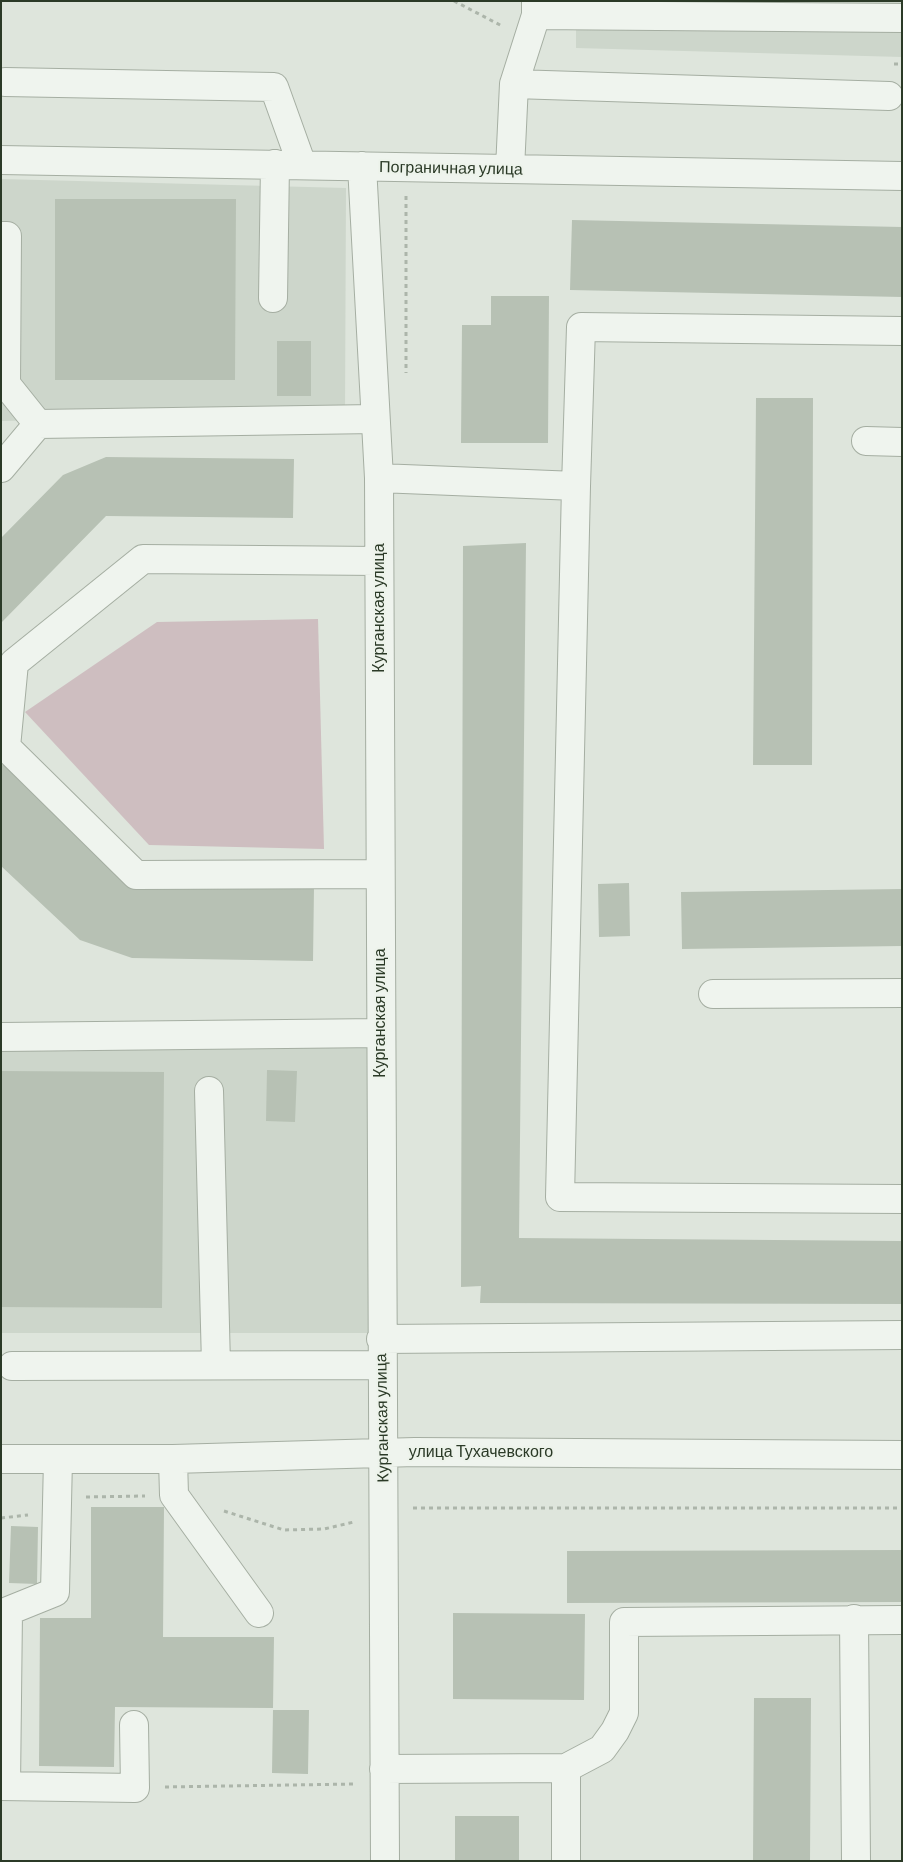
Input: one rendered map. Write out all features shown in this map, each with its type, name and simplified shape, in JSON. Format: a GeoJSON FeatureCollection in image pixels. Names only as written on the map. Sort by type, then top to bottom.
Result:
{"type":"FeatureCollection","features":[{"type":"Feature","properties":{"kind":"street"},"geometry":{"type":"LineString","coordinates":[[510,170],[514,84],[534,19],[652,9],[902,18]]}},
{"type":"Feature","properties":{"kind":"street"},"geometry":{"type":"LineString","coordinates":[[6,82],[274,87],[302,165]]}},
{"type":"Feature","properties":{"kind":"street"},"geometry":{"type":"LineString","coordinates":[[514,84],[889,96]]}},
{"type":"Feature","properties":{"kind":"street","name":"Пограничная улица"},"geometry":{"type":"LineString","coordinates":[[1,160],[902,176]]}},
{"type":"Feature","properties":{"kind":"street"},"geometry":{"type":"LineString","coordinates":[[273,298],[274,164]]}},
{"type":"Feature","properties":{"kind":"street","name":"Курганская улица"},"geometry":{"type":"LineString","coordinates":[[362,166],[378,478],[385,1861]]}},
{"type":"Feature","properties":{"kind":"street"},"geometry":{"type":"LineString","coordinates":[[1,236],[7,236],[4,384],[38,424]]}},
{"type":"Feature","properties":{"kind":"street"},"geometry":{"type":"LineString","coordinates":[[902,331],[581,327],[560,1197],[902,1199]]}},
{"type":"Feature","properties":{"kind":"street"},"geometry":{"type":"LineString","coordinates":[[1,468],[38,424],[375,419]]}},
{"type":"Feature","properties":{"kind":"street"},"geometry":{"type":"LineString","coordinates":[[866,441],[902,442]]}},
{"type":"Feature","properties":{"kind":"street"},"geometry":{"type":"LineString","coordinates":[[378,478],[576,486]]}},
{"type":"Feature","properties":{"kind":"street"},"geometry":{"type":"LineString","coordinates":[[379,561],[143,559],[14,663],[6,747],[136,875],[380,874]]}},
{"type":"Feature","properties":{"kind":"street"},"geometry":{"type":"LineString","coordinates":[[713,994],[902,993]]}},
{"type":"Feature","properties":{"kind":"street"},"geometry":{"type":"LineString","coordinates":[[1,1037],[380,1033]]}},
{"type":"Feature","properties":{"kind":"street"},"geometry":{"type":"LineString","coordinates":[[209,1091],[216,1365]]}},
{"type":"Feature","properties":{"kind":"street"},"geometry":{"type":"LineString","coordinates":[[12,1366],[216,1365],[381,1352],[902,1335]]}},
{"type":"Feature","properties":{"kind":"street","name":"улица Тухачевского"},"geometry":{"type":"LineString","coordinates":[[1,1459],[173,1458],[383,1452],[902,1455]]}},
{"type":"Feature","properties":{"kind":"street"},"geometry":{"type":"LineString","coordinates":[[173,1458],[174,1495],[259,1613]]}},
{"type":"Feature","properties":{"kind":"street"},"geometry":{"type":"LineString","coordinates":[[58,1459],[55,1592],[8,1610],[3,1786],[135,1788],[134,1725]]}},
{"type":"Feature","properties":{"kind":"street"},"geometry":{"type":"LineString","coordinates":[[854,1620],[856,1861]]}},
{"type":"Feature","properties":{"kind":"street"},"geometry":{"type":"LineString","coordinates":[[384,1769],[566,1768],[602,1749],[615,1731],[624,1713],[624,1622],[902,1620]]}},
{"type":"Feature","properties":{"kind":"street"},"geometry":{"type":"LineString","coordinates":[[566,1768],[566,1861]]}},
{"type":"Feature","properties":{"kind":"path"},"geometry":{"type":"LineString","coordinates":[[454,1],[534,19]]}},
{"type":"Feature","properties":{"kind":"path"},"geometry":{"type":"LineString","coordinates":[[892,64],[902,64]]}},
{"type":"Feature","properties":{"kind":"path"},"geometry":{"type":"LineString","coordinates":[[1,1518],[46,1510],[58,1498],[174,1495]]}},
{"type":"Feature","properties":{"kind":"path"},"geometry":{"type":"LineString","coordinates":[[220,1510],[284,1530],[324,1529],[415,1508],[902,1508]]}},
{"type":"Feature","properties":{"kind":"shaded area"},"geometry":{"type":"Polygon","coordinates":[[[576,1],[902,1],[902,57],[576,48],[576,1]]]}},
{"type":"Feature","properties":{"kind":"shaded area"},"geometry":{"type":"Polygon","coordinates":[[[1,179],[346,188],[345,415],[1,421],[1,179]]]}},
{"type":"Feature","properties":{"kind":"shaded area"},"geometry":{"type":"Polygon","coordinates":[[[318,619],[324,849],[149,845],[25,712],[157,622],[318,619]]]}},
{"type":"Feature","properties":{"kind":"shaded area"},"geometry":{"type":"Polygon","coordinates":[[[368,1046],[370,1333],[1,1333],[1,1049],[368,1046]]]}},
{"type":"Feature","properties":{"kind":"building"},"geometry":{"type":"Polygon","coordinates":[[[55,199],[236,199],[235,380],[55,380],[55,199]]]}},
{"type":"Feature","properties":{"kind":"building"},"geometry":{"type":"Polygon","coordinates":[[[572,220],[902,227],[902,297],[570,290],[572,220]]]}},
{"type":"Feature","properties":{"kind":"building"},"geometry":{"type":"Polygon","coordinates":[[[491,296],[549,296],[548,443],[461,443],[462,325],[491,325],[491,296]]]}},
{"type":"Feature","properties":{"kind":"building"},"geometry":{"type":"Polygon","coordinates":[[[277,341],[311,341],[311,396],[277,396],[277,341]]]}},
{"type":"Feature","properties":{"kind":"building"},"geometry":{"type":"Polygon","coordinates":[[[756,398],[813,398],[812,765],[753,765],[756,398]]]}},
{"type":"Feature","properties":{"kind":"building"},"geometry":{"type":"Polygon","coordinates":[[[106,457],[294,459],[293,518],[106,516],[1,623],[1,538],[63,475],[106,457]]]}},
{"type":"Feature","properties":{"kind":"building"},"geometry":{"type":"Polygon","coordinates":[[[526,543],[519,1238],[902,1241],[902,1304],[480,1303],[481,1286],[461,1287],[463,546],[526,543]]]}},
{"type":"Feature","properties":{"kind":"building"},"geometry":{"type":"Polygon","coordinates":[[[4,763],[133,885],[314,887],[313,961],[132,958],[80,940],[1,866],[1,767],[4,763]]]}},
{"type":"Feature","properties":{"kind":"building"},"geometry":{"type":"Polygon","coordinates":[[[629,883],[630,936],[599,937],[598,884],[629,883]]]}},
{"type":"Feature","properties":{"kind":"building"},"geometry":{"type":"Polygon","coordinates":[[[902,889],[902,946],[682,949],[681,892],[902,889]]]}},
{"type":"Feature","properties":{"kind":"building"},"geometry":{"type":"Polygon","coordinates":[[[267,1070],[297,1071],[295,1122],[266,1121],[267,1070]]]}},
{"type":"Feature","properties":{"kind":"building"},"geometry":{"type":"Polygon","coordinates":[[[1,1071],[164,1072],[162,1308],[1,1307],[1,1071]]]}},
{"type":"Feature","properties":{"kind":"building"},"geometry":{"type":"Polygon","coordinates":[[[91,1507],[164,1507],[163,1637],[274,1637],[273,1708],[115,1707],[114,1767],[39,1766],[40,1618],[91,1618],[91,1507]]]}},
{"type":"Feature","properties":{"kind":"building"},"geometry":{"type":"Polygon","coordinates":[[[11,1526],[38,1527],[37,1584],[9,1583],[11,1526]]]}},
{"type":"Feature","properties":{"kind":"building"},"geometry":{"type":"Polygon","coordinates":[[[902,1550],[902,1602],[567,1603],[567,1551],[902,1550]]]}},
{"type":"Feature","properties":{"kind":"building"},"geometry":{"type":"Polygon","coordinates":[[[453,1613],[585,1614],[584,1700],[453,1699],[453,1613]]]}},
{"type":"Feature","properties":{"kind":"building"},"geometry":{"type":"Polygon","coordinates":[[[754,1698],[811,1698],[810,1861],[753,1861],[754,1698]]]}},
{"type":"Feature","properties":{"kind":"building"},"geometry":{"type":"Polygon","coordinates":[[[273,1710],[309,1710],[308,1774],[272,1773],[273,1710]]]}},
{"type":"Feature","properties":{"kind":"building"},"geometry":{"type":"Polygon","coordinates":[[[455,1816],[519,1816],[519,1861],[455,1861],[455,1816]]]}}]}
